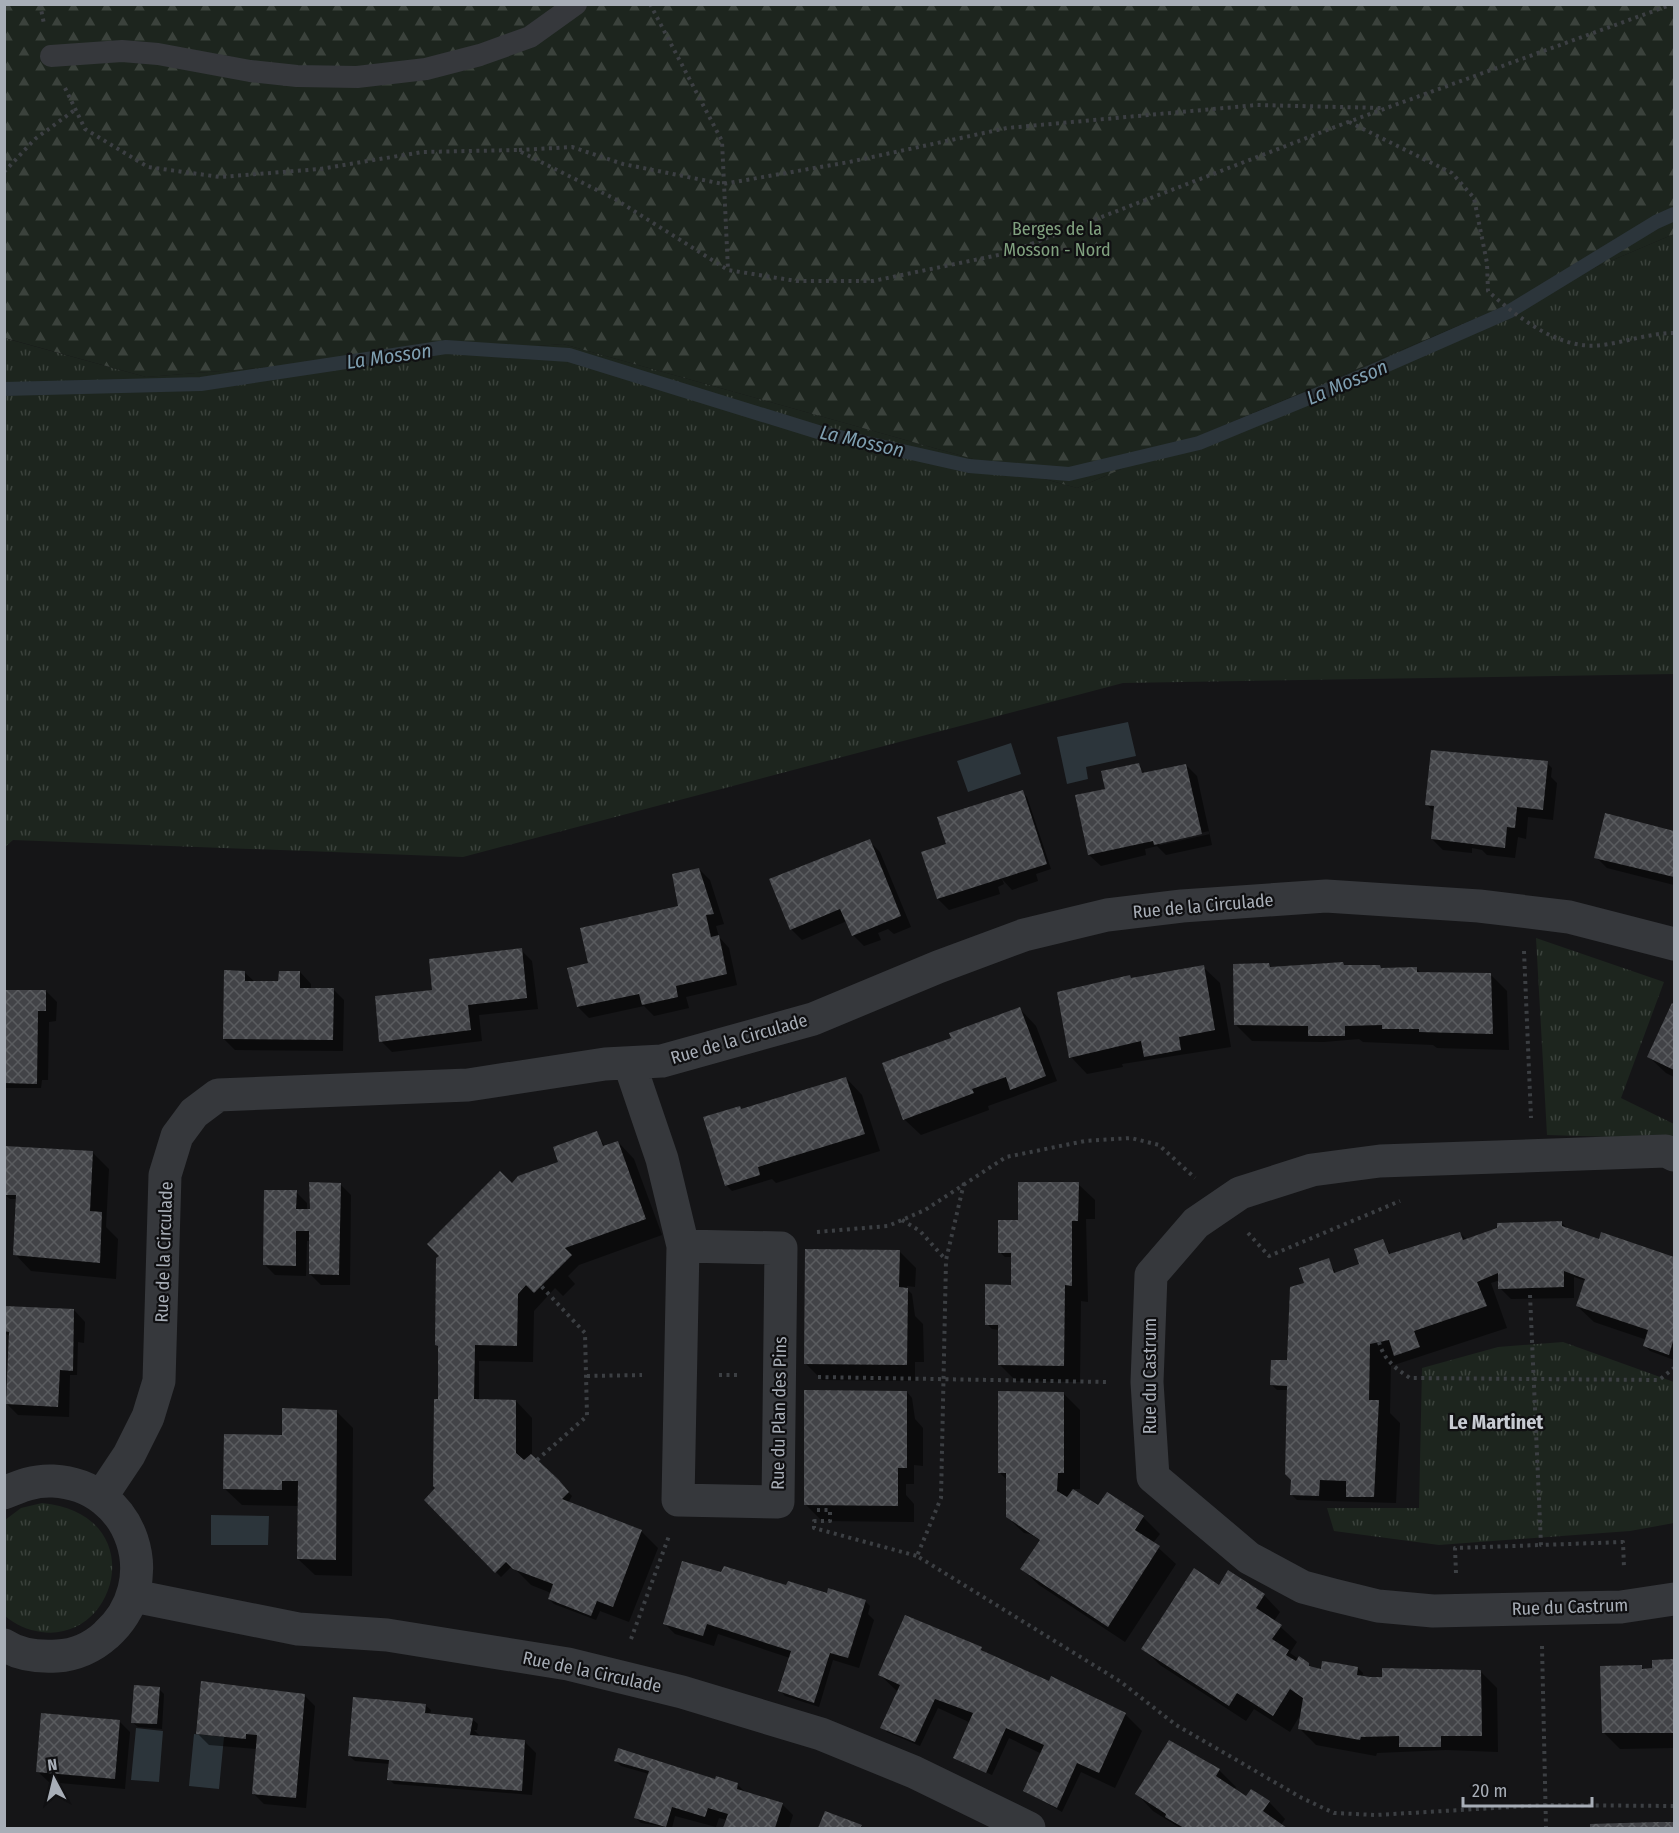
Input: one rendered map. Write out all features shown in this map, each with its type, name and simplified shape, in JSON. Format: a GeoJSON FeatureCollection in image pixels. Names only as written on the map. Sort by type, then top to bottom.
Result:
{"type":"FeatureCollection","features":[{"type":"Feature","properties":{"kind":"street","name":"Rue de la Circulade"},"geometry":{"type":"LineString","coordinates":[[101,1497],[129,1455],[148,1417],[159,1381],[165,1175],[177,1136],[194,1113],[218,1095],[468,1084],[604,1064],[630,1065],[662,1061],[728,1045],[813,1019],[938,967],[1024,935],[1107,915],[1182,906],[1326,896],[1569,918],[1674,944]]}},
{"type":"Feature","properties":{"kind":"street"},"geometry":{"type":"LineString","coordinates":[[630,1065],[662,1159],[683,1246],[678,1500],[683,1500]]}},
{"type":"Feature","properties":{"kind":"street","name":"Rue du Castrum"},"geometry":{"type":"LineString","coordinates":[[1674,1155],[1666,1151],[1380,1161],[1312,1170],[1240,1193],[1196,1223],[1151,1275],[1147,1382],[1153,1477],[1249,1558],[1303,1587],[1378,1606],[1433,1611],[1621,1607],[1674,1599]]}},
{"type":"Feature","properties":{"kind":"street","name":"Rue du Plan des Pins"},"geometry":{"type":"LineString","coordinates":[[683,1246],[781,1248],[778,1502],[683,1500]]}},
{"type":"Feature","properties":{"kind":"street"},"geometry":{"type":"LineString","coordinates":[[4,1493],[27,1483],[53,1481],[78,1485],[101,1497],[121,1516],[133,1541],[138,1569],[134,1596],[120,1623],[98,1643],[70,1655],[39,1657],[4,1645]]}},
{"type":"Feature","properties":{"kind":"street","name":"Rue de la Circulade"},"geometry":{"type":"LineString","coordinates":[[134,1596],[298,1629],[387,1635],[568,1664],[682,1692],[820,1734],[914,1772],[1029,1828]]}},
{"type":"Feature","properties":{"kind":"lane"},"geometry":{"type":"LineString","coordinates":[[51,56],[122,51],[158,54],[285,75],[357,77],[426,69],[480,55],[530,37],[576,4]]}},
{"type":"Feature","properties":{"kind":"path"},"geometry":{"type":"LineString","coordinates":[[40,4],[51,56],[85,129],[148,167],[220,177],[320,169],[422,152],[572,147],[623,164],[723,184],[849,162],[1007,128],[1257,105],[1386,108]]}},
{"type":"Feature","properties":{"kind":"path"},"geometry":{"type":"LineString","coordinates":[[650,4],[722,141],[728,270]]}},
{"type":"Feature","properties":{"kind":"path"},"geometry":{"type":"LineString","coordinates":[[517,150],[615,199],[728,270],[796,281],[873,281],[1008,253],[1348,122],[1673,4]]}},
{"type":"Feature","properties":{"kind":"path"},"geometry":{"type":"LineString","coordinates":[[4,172],[35,139],[76,109]]}},
{"type":"Feature","properties":{"kind":"path"},"geometry":{"type":"LineString","coordinates":[[1348,122],[1452,173],[1474,198],[1487,263],[1488,291],[1510,311],[1555,339],[1598,345],[1674,333]]}},
{"type":"Feature","properties":{"kind":"path"},"geometry":{"type":"LineString","coordinates":[[1522,912],[1533,1154]]}},
{"type":"Feature","properties":{"kind":"path"},"geometry":{"type":"LineString","coordinates":[[917,1556],[941,1498],[946,1260],[964,1183]]}},
{"type":"Feature","properties":{"kind":"path"},"geometry":{"type":"LineString","coordinates":[[901,1220],[920,1231],[946,1260]]}},
{"type":"Feature","properties":{"kind":"path"},"geometry":{"type":"LineString","coordinates":[[537,1460],[587,1416],[585,1333],[541,1286]]}},
{"type":"Feature","properties":{"kind":"path"},"geometry":{"type":"LineString","coordinates":[[1530,1295],[1541,1545]]}},
{"type":"Feature","properties":{"kind":"path"},"geometry":{"type":"LineString","coordinates":[[1379,1342],[1382,1352],[1392,1366],[1410,1378],[1533,1377],[1659,1380],[1674,1368]]}},
{"type":"Feature","properties":{"kind":"path"},"geometry":{"type":"LineString","coordinates":[[816,1377],[1147,1382]]}},
{"type":"Feature","properties":{"kind":"path"},"geometry":{"type":"LineString","coordinates":[[618,1676],[683,1500]]}},
{"type":"Feature","properties":{"kind":"path"},"geometry":{"type":"LineString","coordinates":[[814,1528],[917,1556],[1121,1682],[1176,1725],[1302,1798],[1334,1813],[1376,1815],[1545,1806],[1674,1806]]}},
{"type":"Feature","properties":{"kind":"path"},"geometry":{"type":"LineString","coordinates":[[1455,1548],[1623,1542]]}},
{"type":"Feature","properties":{"kind":"path"},"geometry":{"type":"LineString","coordinates":[[1544,1709],[1546,1828]]}},
{"type":"Feature","properties":{"kind":"green space","name":"Berges de la Mosson - Nord"},"geometry":{"type":"Polygon","coordinates":[[[4,5],[1674,5],[1674,234],[1077,488],[563,344],[146,377],[5,338],[4,5]]]}},
{"type":"Feature","properties":{"kind":"green space"},"geometry":{"type":"Polygon","coordinates":[[[1674,234],[1674,674],[1123,683],[463,857],[13,840],[5,847],[4,338],[146,377],[563,344],[1077,488],[1674,234]]]}},
{"type":"Feature","properties":{"kind":"green space"},"geometry":{"type":"Polygon","coordinates":[[[1536,938],[1664,982],[1621,1098],[1674,1124],[1674,1139],[1547,1135],[1536,938]]]}},
{"type":"Feature","properties":{"kind":"green space"},"geometry":{"type":"Polygon","coordinates":[[[1563,1342],[1674,1382],[1674,1523],[1630,1531],[1439,1545],[1334,1531],[1327,1508],[1419,1508],[1422,1368],[1498,1347],[1563,1342]]]}},
{"type":"Feature","properties":{"kind":"green space"},"geometry":{"type":"Polygon","coordinates":[[[42,1503],[77,1512],[99,1529],[110,1552],[112,1576],[104,1599],[89,1618],[68,1630],[36,1631],[17,1624],[4,1615],[5,1520],[21,1508],[42,1503]]]}},
{"type":"Feature","properties":{"kind":"shaded area"},"geometry":{"type":"Polygon","coordinates":[[[1128,722],[1136,756],[1086,767],[1088,779],[1067,784],[1057,737],[1128,722]]]}},
{"type":"Feature","properties":{"kind":"shaded area"},"geometry":{"type":"Polygon","coordinates":[[[1011,743],[1021,774],[968,792],[957,761],[1011,743]]]}},
{"type":"Feature","properties":{"kind":"shaded area"},"geometry":{"type":"Polygon","coordinates":[[[211,1515],[269,1516],[268,1545],[211,1545],[211,1515]]]}},
{"type":"Feature","properties":{"kind":"shaded area"},"geometry":{"type":"Polygon","coordinates":[[[136,1728],[163,1731],[159,1782],[131,1780],[136,1728]]]}},
{"type":"Feature","properties":{"kind":"shaded area"},"geometry":{"type":"Polygon","coordinates":[[[194,1734],[224,1737],[219,1789],[189,1786],[194,1734]]]}},
{"type":"Feature","properties":{"kind":"building"},"geometry":{"type":"Polygon","coordinates":[[[1431,750],[1548,761],[1543,810],[1517,807],[1515,828],[1507,827],[1505,848],[1431,839],[1434,806],[1425,805],[1431,750]]]}},
{"type":"Feature","properties":{"kind":"building"},"geometry":{"type":"Polygon","coordinates":[[[1139,763],[1142,773],[1186,764],[1202,834],[1154,845],[1153,841],[1088,855],[1075,795],[1105,789],[1101,771],[1139,763]]]}},
{"type":"Feature","properties":{"kind":"building"},"geometry":{"type":"Polygon","coordinates":[[[1023,790],[1047,864],[937,899],[921,852],[946,844],[937,817],[1023,790]]]}},
{"type":"Feature","properties":{"kind":"building"},"geometry":{"type":"Polygon","coordinates":[[[1605,813],[1674,831],[1674,877],[1594,858],[1605,813]]]}},
{"type":"Feature","properties":{"kind":"building"},"geometry":{"type":"Polygon","coordinates":[[[870,839],[901,916],[852,936],[840,909],[790,930],[769,879],[870,839]]]}},
{"type":"Feature","properties":{"kind":"building"},"geometry":{"type":"Polygon","coordinates":[[[699,868],[714,914],[706,915],[711,937],[719,935],[727,974],[676,986],[678,997],[642,1005],[639,994],[577,1007],[567,968],[588,963],[580,928],[678,906],[672,874],[699,868]]]}},
{"type":"Feature","properties":{"kind":"building"},"geometry":{"type":"Polygon","coordinates":[[[522,948],[527,998],[468,1005],[471,1030],[379,1042],[375,996],[432,990],[429,959],[522,948]]]}},
{"type":"Feature","properties":{"kind":"building"},"geometry":{"type":"Polygon","coordinates":[[[1343,962],[1344,965],[1380,965],[1381,968],[1417,967],[1417,972],[1491,973],[1493,1034],[1382,1029],[1382,1025],[1345,1026],[1345,1036],[1308,1036],[1308,1026],[1234,1025],[1233,964],[1269,963],[1270,967],[1343,962]]]}},
{"type":"Feature","properties":{"kind":"building"},"geometry":{"type":"Polygon","coordinates":[[[1204,965],[1215,1030],[1179,1037],[1181,1050],[1144,1057],[1141,1041],[1069,1058],[1057,992],[1130,975],[1131,978],[1204,965]]]}},
{"type":"Feature","properties":{"kind":"building"},"geometry":{"type":"Polygon","coordinates":[[[224,970],[245,971],[245,981],[278,981],[279,971],[300,971],[300,988],[334,988],[333,1040],[223,1039],[224,970]]]}},
{"type":"Feature","properties":{"kind":"building"},"geometry":{"type":"Polygon","coordinates":[[[4,990],[46,990],[46,1011],[38,1011],[37,1084],[4,1083],[4,990]]]}},
{"type":"Feature","properties":{"kind":"building"},"geometry":{"type":"Polygon","coordinates":[[[1672,1003],[1674,1005],[1674,1070],[1647,1057],[1672,1003]]]}},
{"type":"Feature","properties":{"kind":"building"},"geometry":{"type":"Polygon","coordinates":[[[1020,1007],[1046,1076],[1010,1090],[1006,1077],[972,1089],[974,1093],[903,1120],[882,1063],[951,1038],[949,1033],[1020,1007]]]}},
{"type":"Feature","properties":{"kind":"building"},"geometry":{"type":"Polygon","coordinates":[[[846,1077],[865,1134],[758,1167],[760,1175],[725,1186],[703,1117],[740,1106],[741,1109],[846,1077]]]}},
{"type":"Feature","properties":{"kind":"building"},"geometry":{"type":"Polygon","coordinates":[[[597,1131],[603,1146],[618,1141],[646,1219],[565,1248],[572,1255],[534,1293],[526,1285],[518,1294],[517,1346],[475,1345],[474,1399],[516,1400],[516,1453],[524,1460],[531,1454],[558,1479],[569,1492],[562,1499],[642,1530],[613,1607],[597,1601],[591,1616],[548,1599],[553,1584],[513,1569],[506,1562],[495,1573],[424,1500],[435,1488],[433,1486],[434,1399],[438,1399],[438,1346],[435,1345],[436,1258],[439,1256],[427,1244],[500,1171],[512,1183],[518,1176],[558,1162],[553,1147],[597,1131]]]}},
{"type":"Feature","properties":{"kind":"building"},"geometry":{"type":"Polygon","coordinates":[[[5,1146],[93,1151],[90,1211],[102,1212],[100,1263],[13,1255],[16,1195],[4,1195],[5,1146]]]}},
{"type":"Feature","properties":{"kind":"building"},"geometry":{"type":"Polygon","coordinates":[[[309,1182],[341,1183],[339,1275],[309,1274],[309,1231],[296,1231],[296,1266],[263,1265],[264,1190],[297,1190],[296,1209],[310,1209],[309,1182]]]}},
{"type":"Feature","properties":{"kind":"building"},"geometry":{"type":"Polygon","coordinates":[[[1018,1182],[1079,1182],[1078,1221],[1072,1221],[1072,1286],[1065,1285],[1064,1366],[998,1365],[998,1325],[985,1325],[985,1284],[1011,1285],[1011,1253],[998,1253],[998,1220],[1018,1220],[1018,1182]]]}},
{"type":"Feature","properties":{"kind":"building"},"geometry":{"type":"Polygon","coordinates":[[[1562,1221],[1562,1226],[1599,1239],[1601,1232],[1674,1257],[1674,1338],[1669,1355],[1643,1346],[1648,1330],[1576,1306],[1585,1279],[1564,1271],[1564,1287],[1498,1289],[1498,1273],[1477,1282],[1487,1306],[1414,1331],[1420,1347],[1394,1356],[1389,1340],[1370,1344],[1369,1400],[1379,1400],[1374,1497],[1346,1497],[1346,1481],[1320,1480],[1319,1496],[1290,1495],[1291,1480],[1285,1474],[1287,1386],[1270,1385],[1271,1360],[1287,1360],[1290,1287],[1304,1283],[1299,1268],[1329,1258],[1334,1273],[1359,1264],[1354,1249],[1383,1239],[1389,1254],[1460,1232],[1463,1240],[1497,1228],[1497,1223],[1562,1221]]]}},
{"type":"Feature","properties":{"kind":"building"},"geometry":{"type":"Polygon","coordinates":[[[805,1249],[900,1250],[899,1287],[908,1288],[907,1365],[804,1364],[805,1249]]]}},
{"type":"Feature","properties":{"kind":"building"},"geometry":{"type":"Polygon","coordinates":[[[4,1306],[74,1309],[73,1371],[60,1370],[58,1407],[6,1404],[9,1332],[4,1331],[4,1306]]]}},
{"type":"Feature","properties":{"kind":"building"},"geometry":{"type":"Polygon","coordinates":[[[804,1390],[907,1391],[907,1468],[898,1468],[898,1506],[804,1505],[804,1390]]]}},
{"type":"Feature","properties":{"kind":"building"},"geometry":{"type":"Polygon","coordinates":[[[998,1391],[1064,1392],[1064,1473],[1058,1473],[1057,1491],[1067,1497],[1073,1489],[1098,1505],[1107,1492],[1144,1516],[1135,1530],[1160,1546],[1108,1627],[1020,1569],[1040,1540],[1006,1517],[1006,1473],[998,1473],[998,1391]]]}},
{"type":"Feature","properties":{"kind":"building"},"geometry":{"type":"Polygon","coordinates":[[[282,1408],[337,1410],[336,1560],[297,1559],[298,1481],[282,1481],[282,1490],[223,1489],[224,1434],[282,1435],[282,1408]]]}},
{"type":"Feature","properties":{"kind":"building"},"geometry":{"type":"Polygon","coordinates":[[[682,1561],[721,1572],[724,1566],[786,1585],[788,1581],[827,1593],[828,1588],[866,1600],[848,1658],[830,1653],[814,1703],[778,1691],[791,1651],[707,1624],[703,1636],[663,1624],[682,1561]]]}},
{"type":"Feature","properties":{"kind":"building"},"geometry":{"type":"Polygon","coordinates":[[[1194,1568],[1219,1585],[1228,1570],[1265,1594],[1256,1608],[1282,1625],[1272,1639],[1289,1650],[1286,1655],[1296,1661],[1299,1656],[1309,1663],[1309,1666],[1321,1669],[1322,1661],[1342,1664],[1358,1667],[1357,1675],[1370,1677],[1382,1677],[1382,1668],[1481,1670],[1482,1736],[1441,1736],[1441,1747],[1399,1747],[1399,1736],[1361,1737],[1360,1740],[1298,1729],[1303,1698],[1290,1689],[1273,1716],[1237,1693],[1229,1706],[1141,1649],[1194,1568]]]}},
{"type":"Feature","properties":{"kind":"building"},"geometry":{"type":"Polygon","coordinates":[[[905,1615],[982,1647],[981,1650],[1049,1681],[1051,1676],[1126,1713],[1099,1773],[1077,1763],[1057,1808],[1023,1791],[1044,1745],[1006,1728],[986,1773],[953,1758],[973,1713],[935,1699],[915,1742],[880,1728],[900,1685],[878,1675],[905,1615]]]}},
{"type":"Feature","properties":{"kind":"building"},"geometry":{"type":"Polygon","coordinates":[[[1674,1659],[1674,1733],[1602,1733],[1600,1666],[1642,1665],[1642,1669],[1652,1668],[1652,1660],[1674,1659]]]}},
{"type":"Feature","properties":{"kind":"building"},"geometry":{"type":"Polygon","coordinates":[[[201,1681],[305,1694],[296,1798],[252,1794],[257,1735],[246,1734],[246,1739],[196,1734],[201,1681]]]}},
{"type":"Feature","properties":{"kind":"building"},"geometry":{"type":"Polygon","coordinates":[[[134,1685],[160,1687],[157,1724],[131,1723],[134,1685]]]}},
{"type":"Feature","properties":{"kind":"building"},"geometry":{"type":"Polygon","coordinates":[[[353,1697],[426,1704],[425,1713],[473,1718],[470,1735],[525,1740],[522,1791],[387,1780],[389,1760],[348,1756],[353,1697]]]}},
{"type":"Feature","properties":{"kind":"building"},"geometry":{"type":"Polygon","coordinates":[[[41,1713],[120,1720],[115,1779],[36,1772],[41,1713]]]}},
{"type":"Feature","properties":{"kind":"building"},"geometry":{"type":"Polygon","coordinates":[[[1169,1740],[1220,1769],[1216,1776],[1246,1796],[1251,1789],[1270,1801],[1263,1811],[1287,1828],[1184,1828],[1165,1817],[1166,1814],[1135,1794],[1169,1740]]]}},
{"type":"Feature","properties":{"kind":"building"},"geometry":{"type":"Polygon","coordinates":[[[618,1748],[715,1779],[716,1776],[738,1783],[737,1789],[783,1803],[775,1828],[723,1828],[728,1814],[708,1808],[705,1817],[672,1807],[666,1827],[634,1818],[649,1771],[614,1761],[618,1748]]]}},
{"type":"Feature","properties":{"kind":"building"},"geometry":{"type":"Polygon","coordinates":[[[825,1811],[862,1825],[860,1828],[818,1828],[825,1811]]]}},
{"type":"Feature","properties":{"kind":"building"},"geometry":{"type":"Polygon","coordinates":[[[1674,1822],[1674,1828],[1590,1828],[1590,1824],[1674,1822]]]}},
{"type":"Feature","properties":{"kind":"waterway","name":"La Mosson"},"geometry":{"type":"LineString","coordinates":[[4,389],[201,384],[446,347],[569,355],[818,432],[969,466],[1069,474],[1199,443],[1355,379],[1510,311],[1656,222],[1674,214]]}},
{"type":"Feature","properties":{"kind":"district","name":"Le Martinet"},"geometry":{"type":"Point","coordinates":[1496,1422]}}]}
